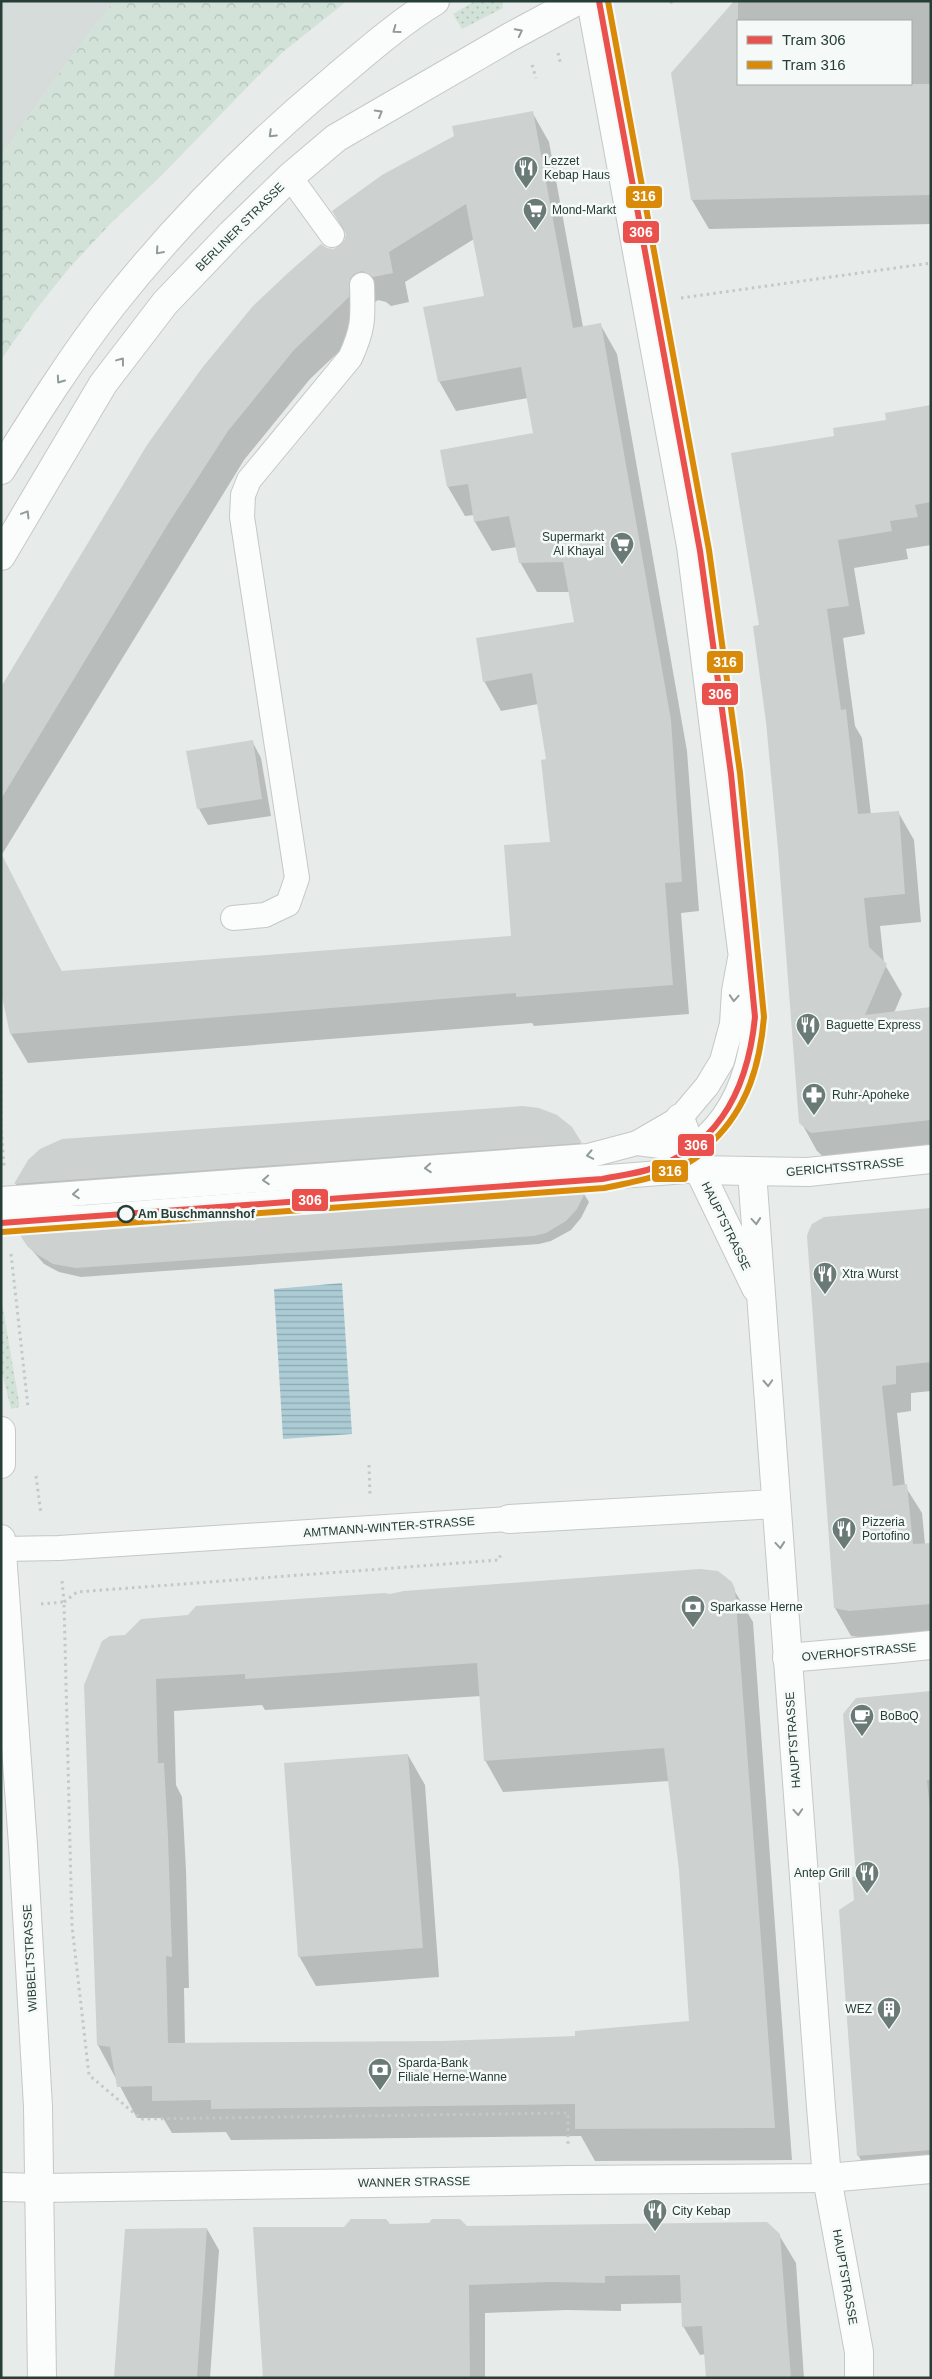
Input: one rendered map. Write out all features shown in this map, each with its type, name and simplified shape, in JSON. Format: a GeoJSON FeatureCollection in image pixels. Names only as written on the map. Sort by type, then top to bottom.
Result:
{"type":"FeatureCollection","features":[{"type":"Feature","properties":{"kind":"street"},"geometry":{"type":"LineString","coordinates":[[1,470],[33,419],[113,304],[194,210],[293,113],[379,42],[436,1]]}},
{"type":"Feature","properties":{"kind":"street","name":"BERLINER STRASSE"},"geometry":{"type":"LineString","coordinates":[[1,556],[109,376],[165,304],[231,234],[290,177],[336,138],[510,37],[577,1]]}},
{"type":"Feature","properties":{"kind":"street"},"geometry":{"type":"LineString","coordinates":[[591,1],[691,546],[742,950]]}},
{"type":"Feature","properties":{"kind":"street","name":"HAUPTSTRASSE"},"geometry":{"type":"LineString","coordinates":[[680,1118],[695,1160],[763,1302]]}},
{"type":"Feature","properties":{"kind":"street","name":"GERICHTSSTRASSE"},"geometry":{"type":"LineString","coordinates":[[695,1160],[752,1172],[808,1172],[931,1159]]}},
{"type":"Feature","properties":{"kind":"street","name":"HAUPTSTRASSE"},"geometry":{"type":"LineString","coordinates":[[752,1172],[763,1302],[786,1658],[827,2178],[859,2352],[859,2378]]}},
{"type":"Feature","properties":{"kind":"street"},"geometry":{"type":"LineString","coordinates":[[1,1431],[1,1464]]}},
{"type":"Feature","properties":{"kind":"street","name":"AMTMANN-WINTER-STRASSE"},"geometry":{"type":"LineString","coordinates":[[509,1519],[775,1504]]}},
{"type":"Feature","properties":{"kind":"street","name":"WIBBELTSTRASSE"},"geometry":{"type":"LineString","coordinates":[[2,1544],[24,1855],[38,2107],[41,2188],[42,2378]]}},
{"type":"Feature","properties":{"kind":"street","name":"OVERHOFSTRASSE"},"geometry":{"type":"LineString","coordinates":[[786,1658],[931,1646]]}},
{"type":"Feature","properties":{"kind":"street"},"geometry":{"type":"LineString","coordinates":[[827,2178],[931,2169]]}},
{"type":"Feature","properties":{"kind":"street","name":"WANNER STRASSE"},"geometry":{"type":"LineString","coordinates":[[1,2187],[827,2178]]}},
{"type":"Feature","properties":{"kind":"lane"},"geometry":{"type":"LineString","coordinates":[[290,177],[332,235]]}},
{"type":"Feature","properties":{"kind":"lane"},"geometry":{"type":"LineString","coordinates":[[233,918],[265,915],[288,904],[297,878],[242,517],[244,495],[249,480],[350,358],[361,334],[363,315],[362,284]]}},
{"type":"Feature","properties":{"kind":"lane"},"geometry":{"type":"LineString","coordinates":[[3,1207],[588,1156],[638,1143],[680,1118],[707,1086],[722,1061],[732,1024],[734,991],[742,950]]}},
{"type":"Feature","properties":{"kind":"lane"},"geometry":{"type":"LineString","coordinates":[[3,1207],[89,1217],[602,1179],[695,1160],[731,1106],[742,1083],[752,1050],[753,990],[742,950]]}},
{"type":"Feature","properties":{"kind":"lane"},"geometry":{"type":"LineString","coordinates":[[638,1143],[695,1160]]}},
{"type":"Feature","properties":{"kind":"lane","name":"AMTMANN-WINTER-STRASSE"},"geometry":{"type":"LineString","coordinates":[[2,1544],[59,1548],[509,1519]]}},
{"type":"Feature","properties":{"kind":"path"},"geometry":{"type":"LineString","coordinates":[[647,304],[931,263]]}},
{"type":"Feature","properties":{"kind":"path"},"geometry":{"type":"LineString","coordinates":[[1,1072],[3,1207]]}},
{"type":"Feature","properties":{"kind":"path"},"geometry":{"type":"LineString","coordinates":[[369,1465],[370,1481]]}},
{"type":"Feature","properties":{"kind":"path"},"geometry":{"type":"LineString","coordinates":[[7,1607],[64,1602],[77,1592],[499,1560],[509,1519]]}},
{"type":"Feature","properties":{"kind":"path"},"geometry":{"type":"LineString","coordinates":[[64,1602],[72,1926],[89,2075],[141,2119],[568,2113],[569,2180]]}},
{"type":"Feature","properties":{"kind":"shaded area"},"geometry":{"type":"Polygon","coordinates":[[[1,1],[114,1],[60,72],[1,156],[1,1]]]}},
{"type":"Feature","properties":{"kind":"green space"},"geometry":{"type":"Polygon","coordinates":[[[114,1],[347,1],[284,51],[161,176],[112,222],[70,267],[34,312],[1,360],[1,156],[60,72],[114,1]]]}},
{"type":"Feature","properties":{"kind":"green space"},"geometry":{"type":"Polygon","coordinates":[[[475,1],[502,1],[503,8],[462,29],[453,14],[475,1]]]}},
{"type":"Feature","properties":{"kind":"green space"},"geometry":{"type":"Polygon","coordinates":[[[1,1296],[19,1403],[19,1407],[11,1409],[1,1369],[1,1296]]]}},
{"type":"Feature","properties":{"kind":"water"},"geometry":{"type":"Polygon","coordinates":[[[342,1283],[352,1434],[283,1439],[274,1289],[342,1283]]]}},
{"type":"Feature","properties":{"kind":"building"},"geometry":{"type":"Polygon","coordinates":[[[734,1],[738,1],[737,85],[931,84],[931,195],[691,200],[671,73],[734,1]]]}},
{"type":"Feature","properties":{"kind":"building"},"geometry":{"type":"Polygon","coordinates":[[[533,111],[573,328],[601,323],[671,720],[682,882],[665,883],[673,985],[516,997],[516,993],[10,1034],[1,992],[1,853],[61,971],[511,936],[504,845],[550,842],[541,760],[546,759],[532,673],[483,682],[476,638],[574,622],[563,562],[519,563],[509,516],[474,522],[468,484],[447,487],[440,450],[533,433],[521,367],[438,382],[423,307],[484,296],[466,204],[389,252],[393,273],[373,277],[362,271],[354,274],[350,279],[349,297],[294,350],[228,431],[168,524],[1,799],[1,687],[147,445],[202,368],[253,306],[289,272],[321,244],[327,248],[334,249],[344,241],[346,234],[332,211],[382,175],[454,136],[452,126],[533,111]]]}},
{"type":"Feature","properties":{"kind":"building"},"geometry":{"type":"Polygon","coordinates":[[[931,405],[931,502],[915,505],[918,517],[890,521],[892,531],[838,540],[849,606],[827,609],[841,710],[846,709],[858,814],[899,811],[905,894],[864,898],[869,947],[887,964],[865,1015],[931,1007],[931,1120],[811,1133],[799,1123],[778,849],[766,722],[753,626],[759,625],[731,453],[834,436],[833,428],[886,420],[885,413],[931,405]]]}},
{"type":"Feature","properties":{"kind":"building"},"geometry":{"type":"Polygon","coordinates":[[[253,740],[262,799],[197,809],[186,751],[253,740]]]}},
{"type":"Feature","properties":{"kind":"building"},"geometry":{"type":"Polygon","coordinates":[[[523,1106],[539,1108],[557,1115],[572,1127],[582,1143],[14,1184],[28,1160],[40,1149],[62,1139],[523,1106]]]}},
{"type":"Feature","properties":{"kind":"building"},"geometry":{"type":"Polygon","coordinates":[[[585,1193],[577,1209],[566,1221],[546,1233],[534,1236],[76,1268],[53,1264],[28,1247],[19,1234],[90,1231],[585,1193]]]}},
{"type":"Feature","properties":{"kind":"building"},"geometry":{"type":"Polygon","coordinates":[[[931,1208],[931,1362],[896,1366],[896,1384],[882,1386],[893,1486],[907,1484],[913,1544],[931,1543],[931,1604],[849,1611],[834,1608],[807,1236],[812,1224],[824,1217],[931,1208]]]}},
{"type":"Feature","properties":{"kind":"building"},"geometry":{"type":"Polygon","coordinates":[[[700,1569],[718,1571],[732,1582],[735,1589],[775,2128],[575,2129],[575,2104],[211,2109],[211,2100],[152,2101],[152,2086],[117,2087],[110,2047],[97,2045],[84,1685],[102,1641],[110,1636],[125,1635],[141,1619],[188,1615],[196,1606],[390,1594],[404,1591],[700,1569]],[[477,1663],[245,1679],[245,1674],[156,1679],[158,1763],[164,1763],[172,1957],[166,1956],[168,2043],[443,2041],[575,2036],[575,2031],[689,2021],[679,1870],[664,1748],[484,1761],[477,1663]]]}},
{"type":"Feature","properties":{"kind":"building","name":"WEZ"},"geometry":{"type":"Polygon","coordinates":[[[931,1691],[931,1780],[927,1780],[931,1820],[931,2150],[857,2156],[839,1910],[854,1900],[852,1877],[856,1876],[843,1714],[856,1698],[931,1691]]]}},
{"type":"Feature","properties":{"kind":"building"},"geometry":{"type":"Polygon","coordinates":[[[408,1754],[423,1948],[298,1957],[284,1763],[408,1754]]]}},
{"type":"Feature","properties":{"kind":"building"},"geometry":{"type":"Polygon","coordinates":[[[351,2219],[386,2219],[390,2224],[429,2223],[432,2219],[460,2219],[467,2226],[767,2222],[780,2234],[791,2378],[706,2378],[702,2326],[682,2327],[680,2275],[605,2276],[605,2283],[551,2282],[469,2285],[470,2378],[263,2378],[253,2227],[344,2227],[351,2219]]]}},
{"type":"Feature","properties":{"kind":"building"},"geometry":{"type":"Polygon","coordinates":[[[207,2228],[197,2378],[114,2378],[125,2229],[207,2228]]]}},
{"type":"Feature","properties":{"kind":"tram line","name":"306"},"geometry":{"type":"LineString","coordinates":[[1,1223],[602,1179],[631,1174],[672,1160],[694,1147],[711,1131],[726,1112],[737,1091],[745,1068],[755,1017],[731,774],[700,551],[599,1]]}},
{"type":"Feature","properties":{"kind":"tram line","name":"316"},"geometry":{"type":"LineString","coordinates":[[2,1232],[604,1188],[664,1173],[676,1169],[697,1157],[725,1128],[743,1099],[755,1068],[764,1017],[740,773],[709,550],[608,1]]}},
{"type":"Feature","properties":{"kind":"place","name":"Lezzet Kebap Haus"},"geometry":{"type":"Point","coordinates":[526,189]}},
{"type":"Feature","properties":{"kind":"place","name":"Mond-Markt"},"geometry":{"type":"Point","coordinates":[535,231]}},
{"type":"Feature","properties":{"kind":"place","name":"Supermarkt Al Khayal"},"geometry":{"type":"Point","coordinates":[622,565]}},
{"type":"Feature","properties":{"kind":"place","name":"Baguette Express"},"geometry":{"type":"Point","coordinates":[808,1046]}},
{"type":"Feature","properties":{"kind":"place","name":"Ruhr-Apoheke"},"geometry":{"type":"Point","coordinates":[814,1116]}},
{"type":"Feature","properties":{"kind":"place","name":"Am Buschmannshof"},"geometry":{"type":"Point","coordinates":[126,1214]}},
{"type":"Feature","properties":{"kind":"place","name":"Xtra Wurst"},"geometry":{"type":"Point","coordinates":[825,1295]}},
{"type":"Feature","properties":{"kind":"place","name":"Pizzeria Portofino"},"geometry":{"type":"Point","coordinates":[844,1550]}},
{"type":"Feature","properties":{"kind":"place","name":"Sparkasse Herne"},"geometry":{"type":"Point","coordinates":[693,1628]}},
{"type":"Feature","properties":{"kind":"place","name":"BoBoQ"},"geometry":{"type":"Point","coordinates":[862,1737]}},
{"type":"Feature","properties":{"kind":"place","name":"Antep Grill"},"geometry":{"type":"Point","coordinates":[867,1894]}},
{"type":"Feature","properties":{"kind":"place","name":"WEZ"},"geometry":{"type":"Point","coordinates":[889,2030]}},
{"type":"Feature","properties":{"kind":"place","name":"Sparda-Bank Filiale Herne-Wanne"},"geometry":{"type":"Point","coordinates":[380,2091]}},
{"type":"Feature","properties":{"kind":"place","name":"City Kebap"},"geometry":{"type":"Point","coordinates":[655,2232]}}]}
